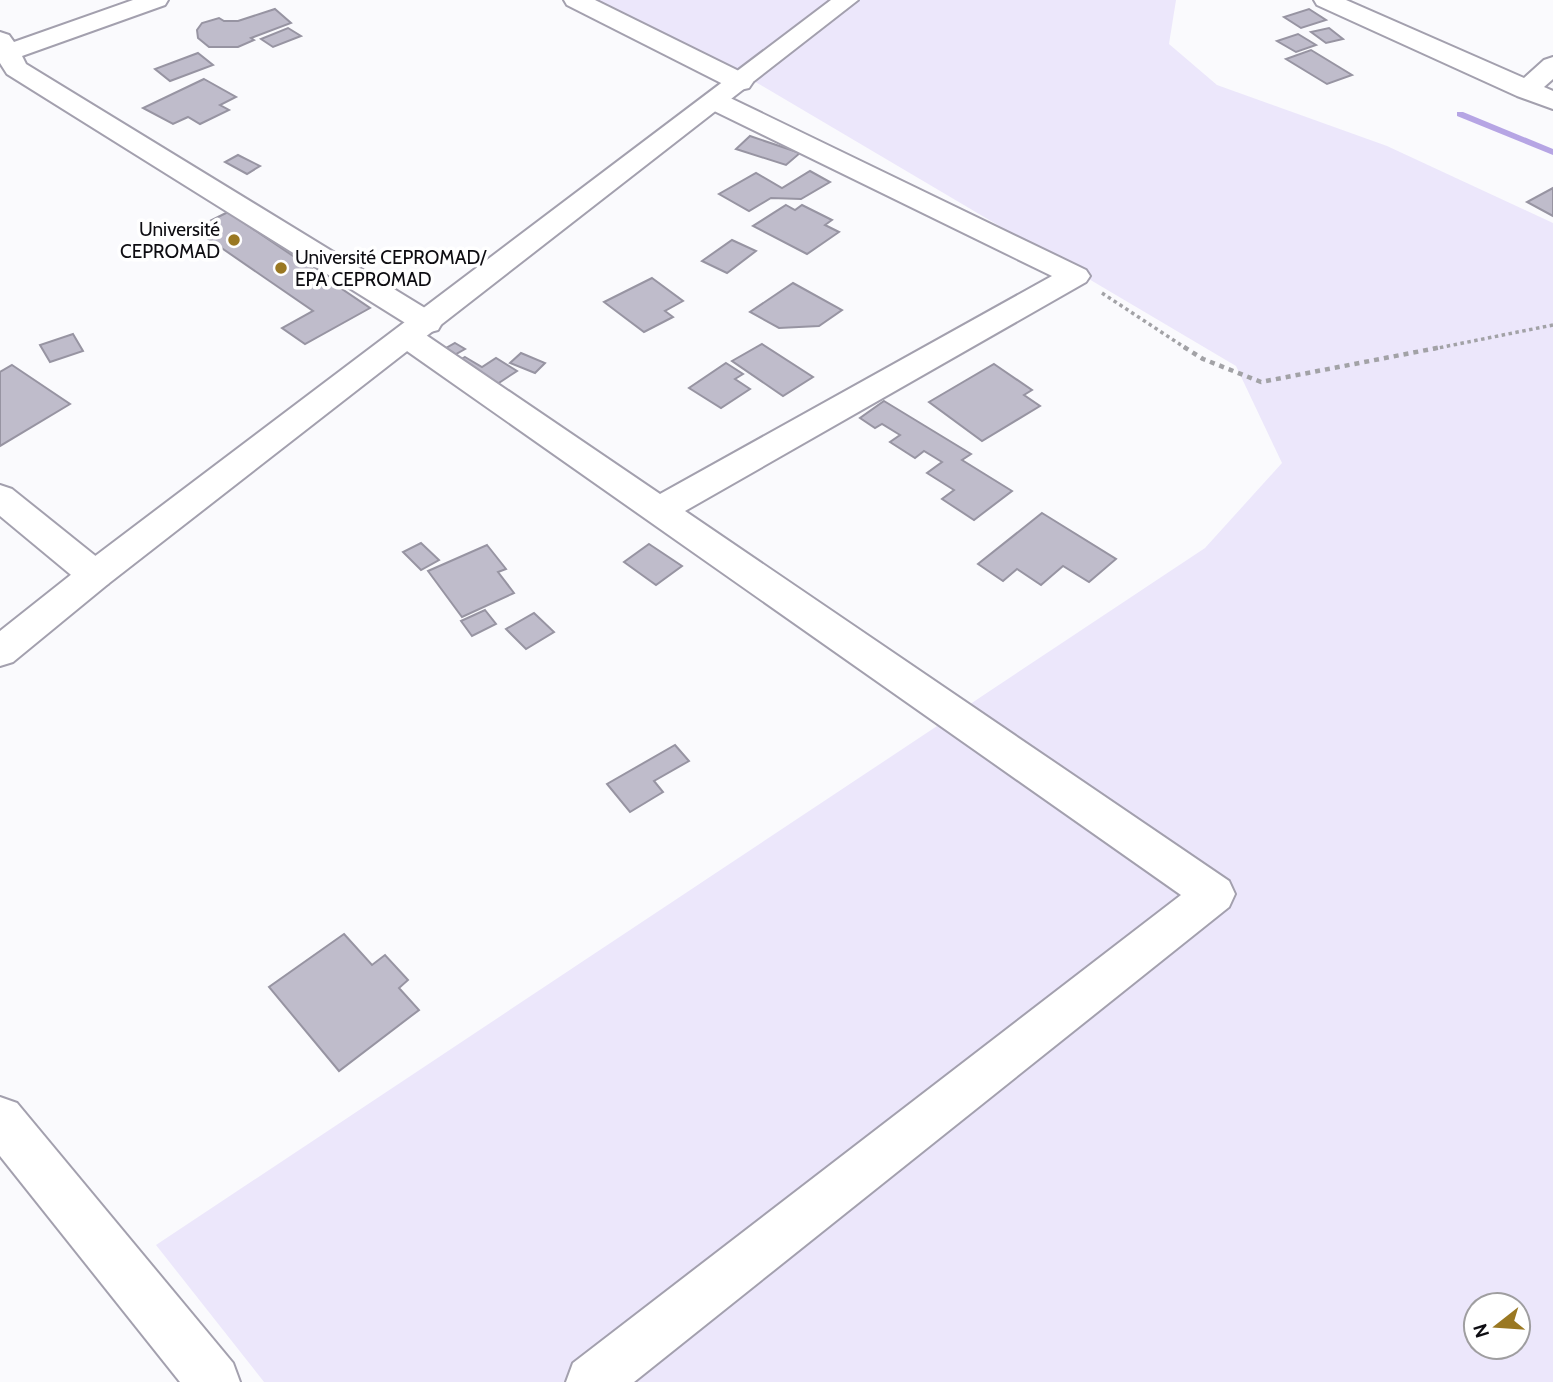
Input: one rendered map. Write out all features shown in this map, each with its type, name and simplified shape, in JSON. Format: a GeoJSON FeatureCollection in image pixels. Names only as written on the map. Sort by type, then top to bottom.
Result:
{"type":"FeatureCollection","features":[{"type":"Feature","properties":{"kind":"street"},"geometry":{"type":"LineString","coordinates":[[5,58],[156,0]]}},
{"type":"Feature","properties":{"kind":"street"},"geometry":{"type":"LineString","coordinates":[[576,0],[740,82]]}},
{"type":"Feature","properties":{"kind":"street"},"geometry":{"type":"LineString","coordinates":[[0,652],[94,575],[846,0]]}},
{"type":"Feature","properties":{"kind":"street"},"geometry":{"type":"LineString","coordinates":[[1326,0],[1553,101]]}},
{"type":"Feature","properties":{"kind":"street"},"geometry":{"type":"LineString","coordinates":[[5,58],[417,330],[659,510],[1214,894],[592,1382]]}},
{"type":"Feature","properties":{"kind":"street"},"geometry":{"type":"LineString","coordinates":[[1526,90],[1553,65]]}},
{"type":"Feature","properties":{"kind":"street"},"geometry":{"type":"LineString","coordinates":[[715,102],[1075,276]]}},
{"type":"Feature","properties":{"kind":"street"},"geometry":{"type":"LineString","coordinates":[[659,510],[1075,276]]}},
{"type":"Feature","properties":{"kind":"street"},"geometry":{"type":"LineString","coordinates":[[0,497],[94,575]]}},
{"type":"Feature","properties":{"kind":"street"},"geometry":{"type":"LineString","coordinates":[[0,1119],[214,1382]]}},
{"type":"Feature","properties":{"kind":"path"},"geometry":{"type":"LineString","coordinates":[[1075,276],[1203,359],[1261,382],[1553,325]]}},
{"type":"Feature","properties":{"kind":"shaded area"},"geometry":{"type":"Polygon","coordinates":[[[598,0],[1176,0],[1169,44],[1217,85],[1387,146],[1553,223],[1553,1382],[264,1382],[156,1245],[1205,548],[1282,463],[1236,366],[759,84],[598,0]]]}},
{"type":"Feature","properties":{"kind":"building"},"geometry":{"type":"Polygon","coordinates":[[[275,9],[291,23],[251,38],[254,40],[238,47],[209,47],[198,38],[197,30],[202,23],[219,18],[224,21],[238,21],[275,9]]]}},
{"type":"Feature","properties":{"kind":"building"},"geometry":{"type":"Polygon","coordinates":[[[1309,9],[1326,20],[1301,28],[1284,17],[1309,9]]]}},
{"type":"Feature","properties":{"kind":"building"},"geometry":{"type":"Polygon","coordinates":[[[288,28],[301,36],[273,47],[261,39],[288,28]]]}},
{"type":"Feature","properties":{"kind":"building"},"geometry":{"type":"Polygon","coordinates":[[[1329,28],[1343,39],[1326,43],[1311,32],[1329,28]]]}},
{"type":"Feature","properties":{"kind":"building"},"geometry":{"type":"Polygon","coordinates":[[[1298,34],[1316,45],[1296,52],[1277,41],[1298,34]]]}},
{"type":"Feature","properties":{"kind":"building"},"geometry":{"type":"Polygon","coordinates":[[[1311,50],[1352,75],[1327,84],[1286,59],[1311,50]]]}},
{"type":"Feature","properties":{"kind":"building"},"geometry":{"type":"Polygon","coordinates":[[[198,53],[213,65],[170,81],[155,69],[198,53]]]}},
{"type":"Feature","properties":{"kind":"building"},"geometry":{"type":"Polygon","coordinates":[[[204,79],[236,97],[220,105],[229,110],[200,124],[188,117],[173,124],[143,108],[204,79]]]}},
{"type":"Feature","properties":{"kind":"building"},"geometry":{"type":"Polygon","coordinates":[[[750,136],[800,153],[786,165],[736,149],[750,136]]]}},
{"type":"Feature","properties":{"kind":"building"},"geometry":{"type":"Polygon","coordinates":[[[238,155],[260,166],[247,174],[225,162],[238,155]]]}},
{"type":"Feature","properties":{"kind":"building"},"geometry":{"type":"Polygon","coordinates":[[[810,171],[830,182],[801,199],[771,198],[749,211],[719,194],[756,173],[782,188],[810,171]]]}},
{"type":"Feature","properties":{"kind":"building"},"geometry":{"type":"Polygon","coordinates":[[[1553,188],[1553,216],[1527,202],[1553,188]]]}},
{"type":"Feature","properties":{"kind":"building"},"geometry":{"type":"Polygon","coordinates":[[[786,205],[795,210],[802,205],[832,220],[825,225],[839,232],[807,254],[753,226],[786,205]]]}},
{"type":"Feature","properties":{"kind":"building","name":"Université CEPROMAD/ EPA CEPROMAD"},"geometry":{"type":"Polygon","coordinates":[[[228,212],[370,308],[305,344],[282,328],[313,311],[194,229],[228,212]]]}},
{"type":"Feature","properties":{"kind":"building"},"geometry":{"type":"Polygon","coordinates":[[[732,240],[756,251],[727,273],[702,261],[732,240]]]}},
{"type":"Feature","properties":{"kind":"building"},"geometry":{"type":"Polygon","coordinates":[[[652,278],[683,301],[665,311],[673,317],[644,332],[604,302],[652,278]]]}},
{"type":"Feature","properties":{"kind":"building"},"geometry":{"type":"Polygon","coordinates":[[[793,283],[842,310],[819,326],[779,328],[750,312],[793,283]]]}},
{"type":"Feature","properties":{"kind":"building"},"geometry":{"type":"Polygon","coordinates":[[[73,334],[83,351],[50,362],[40,345],[73,334]]]}},
{"type":"Feature","properties":{"kind":"building"},"geometry":{"type":"Polygon","coordinates":[[[455,343],[465,349],[449,358],[439,352],[455,343]]]}},
{"type":"Feature","properties":{"kind":"building"},"geometry":{"type":"Polygon","coordinates":[[[762,344],[813,377],[783,396],[732,361],[762,344]]]}},
{"type":"Feature","properties":{"kind":"building"},"geometry":{"type":"Polygon","coordinates":[[[521,353],[545,363],[535,373],[510,363],[521,353]]]}},
{"type":"Feature","properties":{"kind":"building"},"geometry":{"type":"Polygon","coordinates":[[[465,357],[482,367],[496,358],[517,371],[479,396],[441,372],[465,357]]]}},
{"type":"Feature","properties":{"kind":"building"},"geometry":{"type":"Polygon","coordinates":[[[726,363],[743,374],[735,379],[750,389],[721,408],[689,388],[726,363]]]}},
{"type":"Feature","properties":{"kind":"building"},"geometry":{"type":"Polygon","coordinates":[[[994,364],[1032,390],[1024,395],[1040,406],[982,441],[929,402],[994,364]]]}},
{"type":"Feature","properties":{"kind":"building"},"geometry":{"type":"Polygon","coordinates":[[[12,365],[70,404],[0,446],[0,372],[12,365]]]}},
{"type":"Feature","properties":{"kind":"building"},"geometry":{"type":"Polygon","coordinates":[[[884,401],[971,454],[962,460],[1012,491],[974,520],[942,499],[954,490],[927,473],[942,462],[924,451],[915,458],[890,442],[900,435],[882,424],[875,428],[860,418],[884,401]]]}},
{"type":"Feature","properties":{"kind":"building"},"geometry":{"type":"Polygon","coordinates":[[[1042,513],[1116,559],[1089,582],[1063,566],[1041,585],[1017,569],[1003,581],[978,564],[1042,513]]]}},
{"type":"Feature","properties":{"kind":"building"},"geometry":{"type":"Polygon","coordinates":[[[421,543],[439,560],[421,570],[403,552],[421,543]]]}},
{"type":"Feature","properties":{"kind":"building"},"geometry":{"type":"Polygon","coordinates":[[[649,544],[682,566],[656,585],[624,562],[649,544]]]}},
{"type":"Feature","properties":{"kind":"building"},"geometry":{"type":"Polygon","coordinates":[[[487,545],[506,569],[498,572],[514,593],[462,617],[428,571],[487,545]]]}},
{"type":"Feature","properties":{"kind":"building"},"geometry":{"type":"Polygon","coordinates":[[[485,610],[496,624],[472,636],[461,621],[485,610]]]}},
{"type":"Feature","properties":{"kind":"building"},"geometry":{"type":"Polygon","coordinates":[[[534,613],[554,632],[526,649],[506,629],[534,613]]]}},
{"type":"Feature","properties":{"kind":"building"},"geometry":{"type":"Polygon","coordinates":[[[675,745],[689,761],[654,781],[663,792],[630,812],[607,784],[675,745]]]}},
{"type":"Feature","properties":{"kind":"building"},"geometry":{"type":"Polygon","coordinates":[[[344,934],[372,965],[385,955],[408,980],[399,988],[419,1010],[339,1071],[269,987],[344,934]]]}},
{"type":"Feature","properties":{"kind":"waterway"},"geometry":{"type":"LineString","coordinates":[[1460,114],[1553,152]]}},
{"type":"Feature","properties":{"kind":"place","name":"Université CEPROMAD"},"geometry":{"type":"Point","coordinates":[234,240]}},
{"type":"Feature","properties":{"kind":"place","name":"Université CEPROMAD/ EPA CEPROMAD"},"geometry":{"type":"Point","coordinates":[281,268]}}]}
